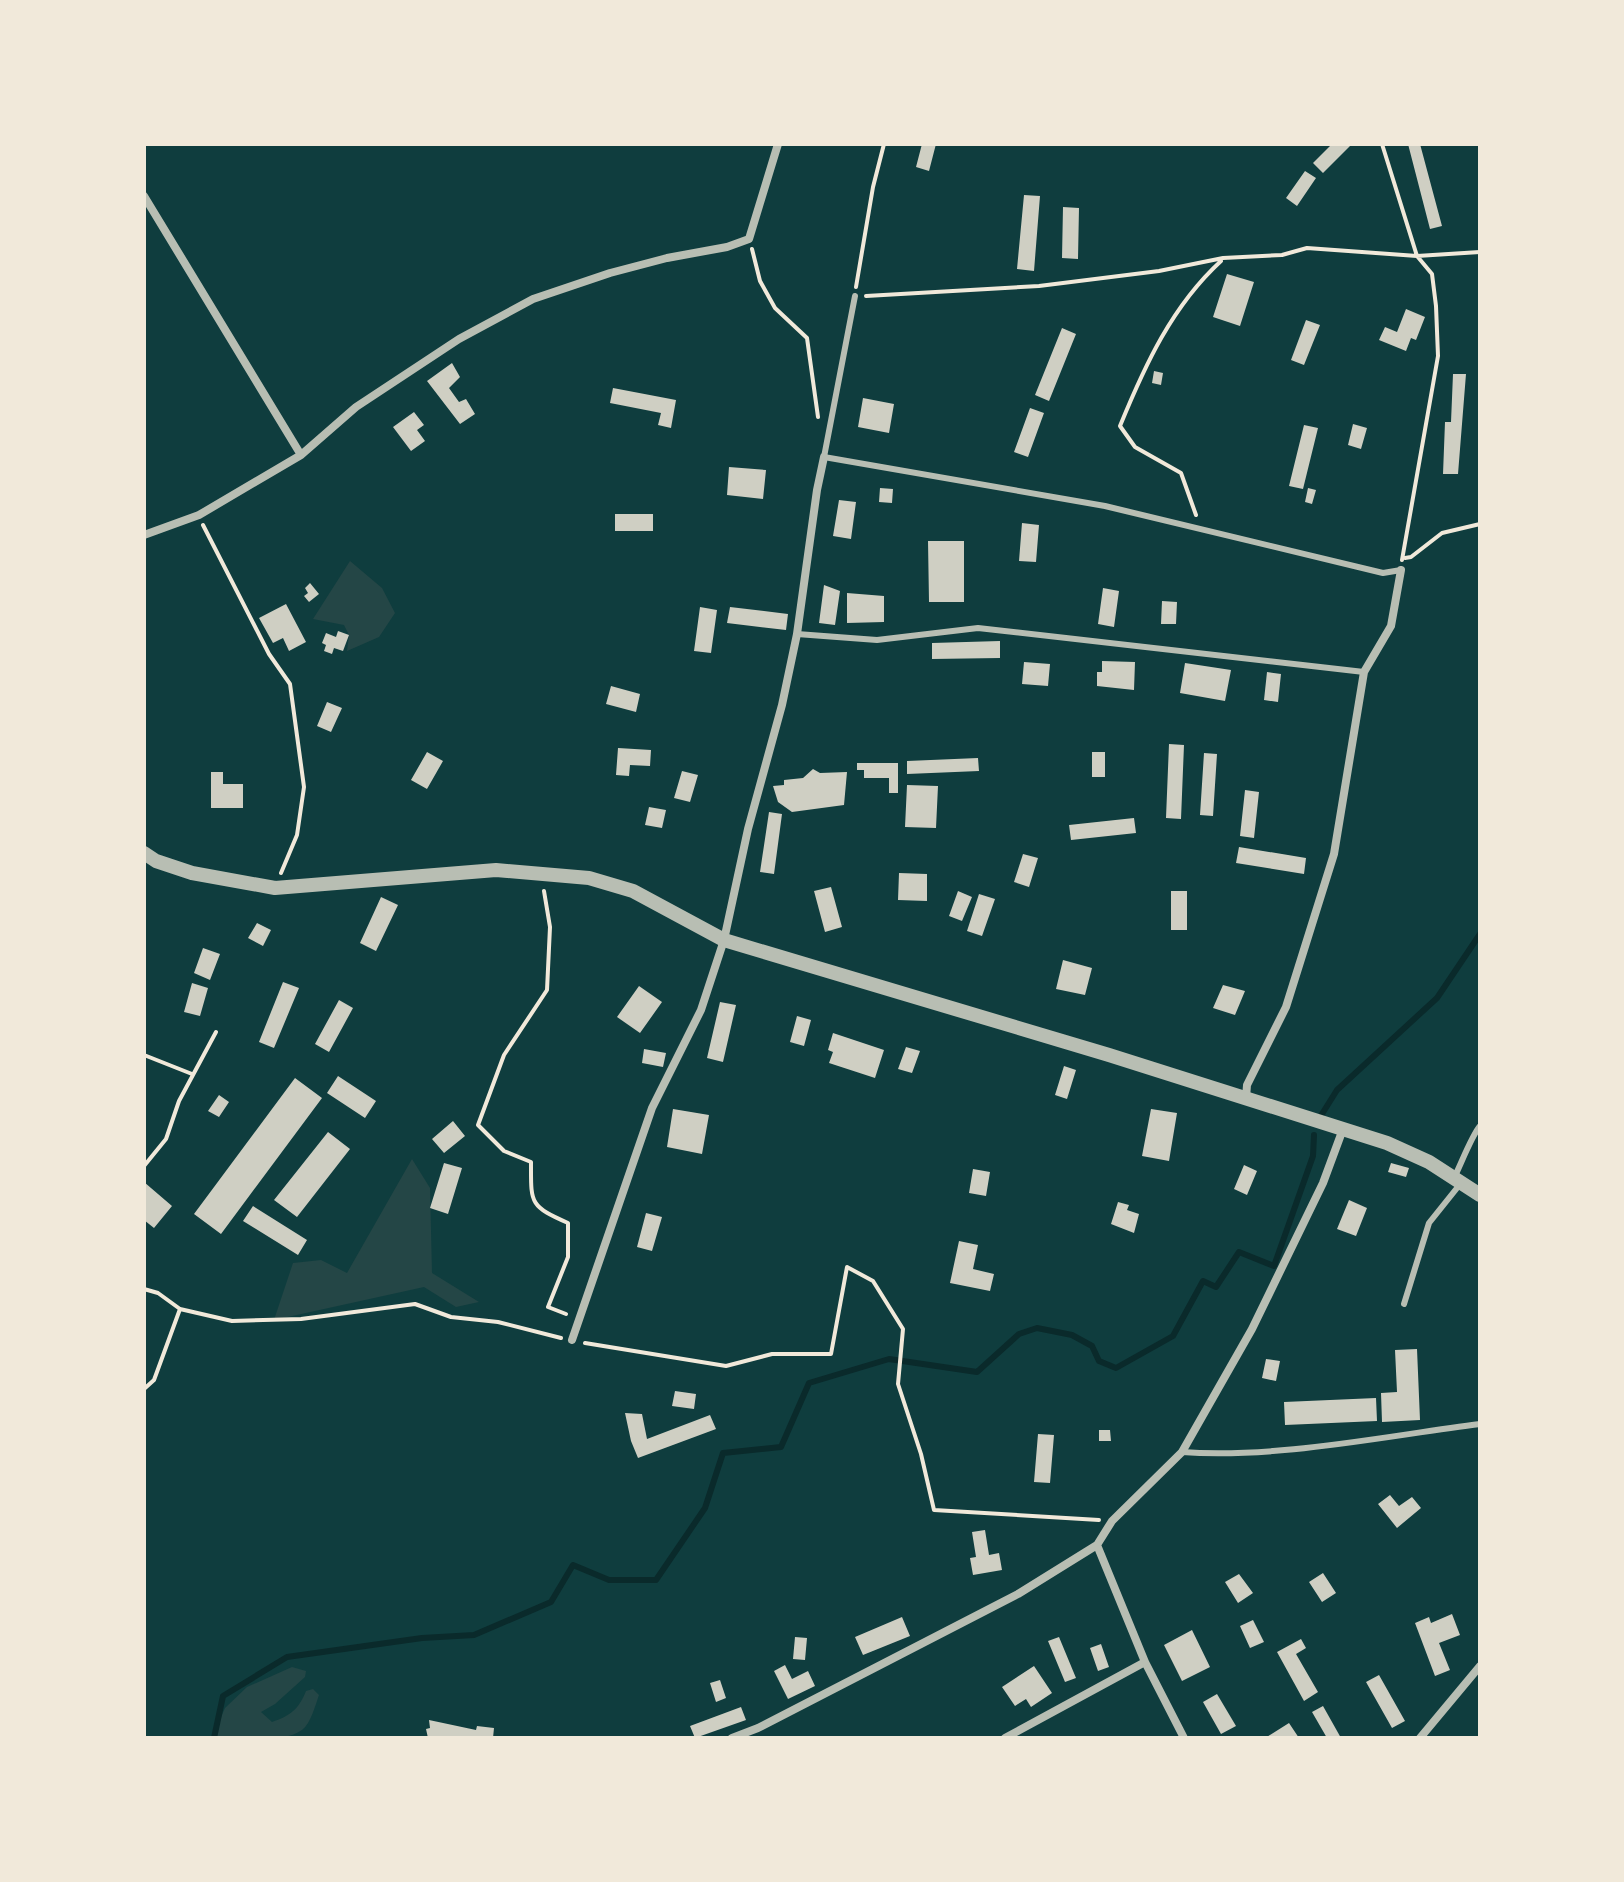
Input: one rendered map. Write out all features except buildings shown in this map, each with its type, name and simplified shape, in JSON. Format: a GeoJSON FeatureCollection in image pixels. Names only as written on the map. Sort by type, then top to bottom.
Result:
{"type":"FeatureCollection","features":[{"type":"Feature","properties":{"kind":"street"},"geometry":{"type":"LineString","coordinates":[[144,535],[199,515],[301,455],[356,407],[459,339],[533,299],[610,273],[727,247],[749,239],[778,144]]}},
{"type":"Feature","properties":{"kind":"street"},"geometry":{"type":"LineString","coordinates":[[144,196],[301,455]]}},
{"type":"Feature","properties":{"kind":"street"},"geometry":{"type":"LineString","coordinates":[[572,1340],[652,1108],[701,1010],[724,940],[748,829],[782,705],[797,634],[824,457]]}},
{"type":"Feature","properties":{"kind":"street"},"geometry":{"type":"LineString","coordinates":[[1246,1098],[1247,1085],[1286,1007],[1334,854],[1364,672],[1391,626],[1401,570]]}},
{"type":"Feature","properties":{"kind":"street"},"geometry":{"type":"LineString","coordinates":[[144,853],[156,861],[192,873],[275,888],[496,870],[589,878],[633,891],[724,940],[1387,1143],[1429,1162],[1480,1195]]}},
{"type":"Feature","properties":{"kind":"street"},"geometry":{"type":"LineString","coordinates":[[732,1738],[758,1728],[1018,1594],[1097,1545],[1112,1521],[1182,1452],[1252,1329],[1323,1183],[1343,1129]]}},
{"type":"Feature","properties":{"kind":"street"},"geometry":{"type":"LineString","coordinates":[[1097,1545],[1145,1662],[1184,1738]]}},
{"type":"Feature","properties":{"kind":"street"},"geometry":{"type":"LineString","coordinates":[[1005,1738],[1145,1662]]}},
{"type":"Feature","properties":{"kind":"street"},"geometry":{"type":"LineString","coordinates":[[1420,1738],[1480,1666]]}},
{"type":"Feature","properties":{"kind":"lane"},"geometry":{"type":"LineString","coordinates":[[855,296],[824,457],[1105,506],[1383,573],[1401,570]]}},
{"type":"Feature","properties":{"kind":"lane"},"geometry":{"type":"LineString","coordinates":[[797,634],[877,640],[978,628],[1364,672]]}},
{"type":"Feature","properties":{"kind":"lane"},"geometry":{"type":"LineString","coordinates":[[1404,1304],[1429,1223],[1458,1180],[1474,1133],[1480,1126]]}},
{"type":"Feature","properties":{"kind":"lane"},"geometry":{"type":"LineString","coordinates":[[1182,1452],[1212,1454],[1305,1447],[1480,1424]]}},
{"type":"Feature","properties":{"kind":"path"},"geometry":{"type":"LineString","coordinates":[[884,144],[873,187],[855,296],[1039,286],[1159,271],[1223,258],[1282,255],[1307,248],[1417,256],[1480,252]]}},
{"type":"Feature","properties":{"kind":"path"},"geometry":{"type":"LineString","coordinates":[[1382,144],[1417,256],[1432,274],[1438,356],[1401,570]]}},
{"type":"Feature","properties":{"kind":"path"},"geometry":{"type":"LineString","coordinates":[[749,239],[760,281],[775,308],[807,338],[818,426],[828,434]]}},
{"type":"Feature","properties":{"kind":"path"},"geometry":{"type":"LineString","coordinates":[[1200,529],[1181,473],[1135,447],[1120,426],[1163,331],[1200,280],[1223,258]]}},
{"type":"Feature","properties":{"kind":"path"},"geometry":{"type":"LineString","coordinates":[[199,515],[269,654],[290,684],[304,787],[297,835],[275,888]]}},
{"type":"Feature","properties":{"kind":"path"},"geometry":{"type":"LineString","coordinates":[[1403,559],[1411,557],[1442,533],[1480,524]]}},
{"type":"Feature","properties":{"kind":"path"},"geometry":{"type":"LineString","coordinates":[[541,873],[550,927],[547,990],[504,1055],[478,1125],[504,1151],[531,1162],[531,1197],[544,1212],[568,1223],[568,1257],[548,1307],[580,1319]]}},
{"type":"Feature","properties":{"kind":"path"},"geometry":{"type":"LineString","coordinates":[[144,1166],[166,1139],[179,1101],[216,1032]]}},
{"type":"Feature","properties":{"kind":"path"},"geometry":{"type":"LineString","coordinates":[[144,1055],[192,1074]]}},
{"type":"Feature","properties":{"kind":"path"},"geometry":{"type":"LineString","coordinates":[[144,1289],[158,1293],[180,1309],[232,1321],[301,1319],[415,1304],[451,1317],[498,1322],[572,1340],[726,1366],[772,1354],[831,1354],[847,1267],[873,1281],[903,1329],[898,1384],[921,1454],[934,1510],[1112,1521]]}},
{"type":"Feature","properties":{"kind":"path"},"geometry":{"type":"LineString","coordinates":[[144,1389],[154,1380],[180,1309]]}},
{"type":"Feature","properties":{"kind":"shaded area"},"geometry":{"type":"Polygon","coordinates":[[[350,561],[382,588],[395,613],[379,637],[347,651],[349,635],[344,625],[313,619],[350,561]]]}},
{"type":"Feature","properties":{"kind":"shaded area"},"geometry":{"type":"Polygon","coordinates":[[[412,1159],[430,1188],[432,1273],[479,1302],[456,1307],[424,1287],[274,1320],[293,1263],[321,1260],[347,1273],[412,1159]]]}},
{"type":"Feature","properties":{"kind":"shaded area"},"geometry":{"type":"Polygon","coordinates":[[[292,1667],[306,1671],[305,1677],[275,1704],[261,1712],[272,1722],[278,1720],[293,1711],[306,1691],[313,1689],[319,1695],[302,1730],[271,1739],[212,1738],[225,1708],[247,1687],[292,1667]]]}},
{"type":"Feature","properties":{"kind":"waterway"},"geometry":{"type":"LineString","coordinates":[[1322,1114],[1337,1090],[1437,998],[1480,934]]}},
{"type":"Feature","properties":{"kind":"waterway"},"geometry":{"type":"LineString","coordinates":[[214,1738],[223,1696],[287,1657],[422,1638],[474,1635],[551,1602],[573,1565],[609,1580],[656,1580],[705,1508],[723,1453],[781,1447],[809,1383],[889,1359],[977,1372],[1019,1334],[1037,1328],[1072,1335],[1092,1346],[1099,1361],[1116,1368],[1173,1336],[1203,1281],[1216,1287],[1239,1252],[1274,1266],[1313,1156],[1314,1135]]}}]}
